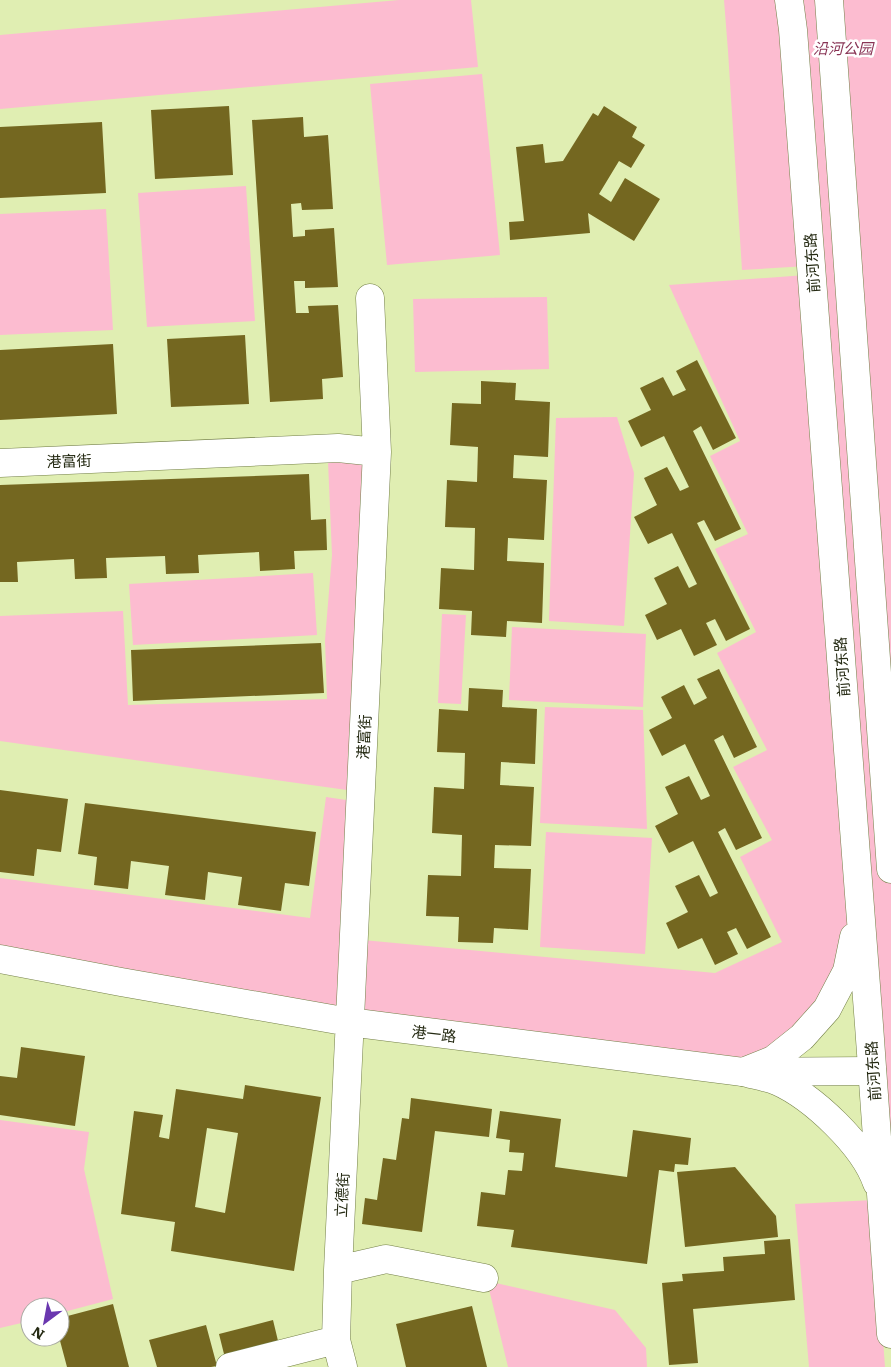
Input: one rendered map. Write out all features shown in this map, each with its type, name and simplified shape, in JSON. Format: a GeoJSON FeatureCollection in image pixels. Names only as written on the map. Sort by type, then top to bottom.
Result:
{"type":"FeatureCollection","features":[{"type":"Feature","properties":{"kind":"main road","name":"前河东路"},"geometry":{"type":"LineString","coordinates":[[789,0],[796,68],[891,1334]]}},
{"type":"Feature","properties":{"kind":"main road"},"geometry":{"type":"LineString","coordinates":[[829,0],[891,869]]}},
{"type":"Feature","properties":{"kind":"main road","name":"港富街"},"geometry":{"type":"LineString","coordinates":[[349,1022],[377,452],[370,298]]}},
{"type":"Feature","properties":{"kind":"main road","name":"港富街"},"geometry":{"type":"LineString","coordinates":[[0,463],[338,448],[377,452]]}},
{"type":"Feature","properties":{"kind":"main road"},"geometry":{"type":"LineString","coordinates":[[744,1072],[774,1060],[802,1037],[826,1009],[847,971],[855,932],[857,872]]}},
{"type":"Feature","properties":{"kind":"main road","name":"港一路"},"geometry":{"type":"LineString","coordinates":[[0,959],[349,1022],[744,1072],[872,1072]]}},
{"type":"Feature","properties":{"kind":"main road","name":"立德街"},"geometry":{"type":"LineString","coordinates":[[343,1367],[336,1340],[349,1022]]}},
{"type":"Feature","properties":{"kind":"main road"},"geometry":{"type":"LineString","coordinates":[[744,1072],[777,1081],[807,1099],[839,1126],[873,1172],[881,1196]]}},
{"type":"Feature","properties":{"kind":"main road"},"geometry":{"type":"LineString","coordinates":[[338,1270],[386,1258],[484,1278]]}},
{"type":"Feature","properties":{"kind":"main road"},"geometry":{"type":"LineString","coordinates":[[230,1367],[336,1340]]}},
{"type":"Feature","properties":{"kind":"green space"},"geometry":{"type":"Polygon","coordinates":[[[399,0],[471,0],[478,67],[0,109],[0,35],[399,0]]]}},
{"type":"Feature","properties":{"kind":"green space"},"geometry":{"type":"Polygon","coordinates":[[[724,0],[786,0],[807,266],[742,270],[724,0]]]}},
{"type":"Feature","properties":{"kind":"green space","name":"沿河公园"},"geometry":{"type":"Polygon","coordinates":[[[792,0],[891,0],[891,1294],[792,0]]]}},
{"type":"Feature","properties":{"kind":"green space"},"geometry":{"type":"Polygon","coordinates":[[[482,74],[500,255],[387,265],[370,84],[482,74]]]}},
{"type":"Feature","properties":{"kind":"green space"},"geometry":{"type":"Polygon","coordinates":[[[246,186],[255,321],[147,327],[138,193],[246,186]]]}},
{"type":"Feature","properties":{"kind":"green space"},"geometry":{"type":"Polygon","coordinates":[[[106,209],[113,330],[0,335],[0,214],[106,209]]]}},
{"type":"Feature","properties":{"kind":"green space"},"geometry":{"type":"Polygon","coordinates":[[[806,275],[850,929],[822,1006],[744,1065],[358,1018],[363,940],[715,973],[782,942],[740,857],[772,840],[733,767],[767,750],[717,653],[756,632],[715,549],[748,534],[710,456],[740,441],[669,285],[806,275]]]}},
{"type":"Feature","properties":{"kind":"green space"},"geometry":{"type":"Polygon","coordinates":[[[547,297],[549,369],[415,372],[413,299],[547,297]]]}},
{"type":"Feature","properties":{"kind":"green space"},"geometry":{"type":"Polygon","coordinates":[[[617,417],[634,473],[624,626],[549,621],[556,418],[617,417]]]}},
{"type":"Feature","properties":{"kind":"green space"},"geometry":{"type":"Polygon","coordinates":[[[328,461],[370,461],[354,791],[0,741],[0,616],[123,611],[128,705],[327,699],[325,640],[332,555],[328,461]]]}},
{"type":"Feature","properties":{"kind":"green space"},"geometry":{"type":"Polygon","coordinates":[[[313,573],[317,635],[133,645],[129,584],[313,573]]]}},
{"type":"Feature","properties":{"kind":"green space"},"geometry":{"type":"Polygon","coordinates":[[[442,614],[466,615],[461,704],[438,703],[442,614]]]}},
{"type":"Feature","properties":{"kind":"green space"},"geometry":{"type":"Polygon","coordinates":[[[512,627],[646,634],[643,707],[509,700],[512,627]]]}},
{"type":"Feature","properties":{"kind":"green space"},"geometry":{"type":"Polygon","coordinates":[[[545,707],[643,710],[647,829],[540,823],[545,707]]]}},
{"type":"Feature","properties":{"kind":"green space"},"geometry":{"type":"Polygon","coordinates":[[[326,797],[353,801],[343,1015],[0,953],[0,878],[310,918],[326,797]]]}},
{"type":"Feature","properties":{"kind":"green space"},"geometry":{"type":"Polygon","coordinates":[[[546,832],[652,838],[645,954],[540,947],[546,832]]]}},
{"type":"Feature","properties":{"kind":"green space"},"geometry":{"type":"Polygon","coordinates":[[[0,1120],[89,1132],[84,1169],[113,1299],[70,1310],[70,1297],[20,1297],[20,1323],[0,1328],[0,1120]]]}},
{"type":"Feature","properties":{"kind":"green space"},"geometry":{"type":"Polygon","coordinates":[[[873,1200],[885,1367],[809,1367],[795,1204],[873,1200]]]}},
{"type":"Feature","properties":{"kind":"green space"},"geometry":{"type":"Polygon","coordinates":[[[487,1281],[615,1310],[646,1348],[647,1367],[508,1367],[487,1281]]]}},
{"type":"Feature","properties":{"kind":"building"},"geometry":{"type":"Polygon","coordinates":[[[229,106],[233,175],[155,179],[151,110],[229,106]]]}},
{"type":"Feature","properties":{"kind":"building"},"geometry":{"type":"Polygon","coordinates":[[[604,106],[637,127],[632,137],[645,145],[631,168],[619,161],[599,194],[611,202],[625,178],[660,199],[634,241],[588,213],[590,233],[510,240],[509,222],[524,221],[516,147],[543,144],[545,163],[563,161],[593,113],[598,116],[604,106]]]}},
{"type":"Feature","properties":{"kind":"building"},"geometry":{"type":"Polygon","coordinates":[[[303,117],[304,137],[328,135],[333,209],[302,210],[301,203],[291,204],[293,237],[305,236],[305,230],[334,228],[338,287],[305,288],[305,281],[294,281],[296,313],[309,313],[308,306],[338,305],[343,377],[322,379],[323,399],[270,402],[252,120],[303,117]]]}},
{"type":"Feature","properties":{"kind":"building"},"geometry":{"type":"Polygon","coordinates":[[[102,122],[106,193],[0,198],[0,127],[102,122]]]}},
{"type":"Feature","properties":{"kind":"building"},"geometry":{"type":"Polygon","coordinates":[[[245,335],[249,404],[171,407],[167,339],[245,335]]]}},
{"type":"Feature","properties":{"kind":"building"},"geometry":{"type":"Polygon","coordinates":[[[113,344],[117,414],[0,420],[0,350],[113,344]]]}},
{"type":"Feature","properties":{"kind":"building"},"geometry":{"type":"Polygon","coordinates":[[[697,360],[736,438],[713,450],[701,426],[693,431],[741,529],[715,541],[704,520],[697,523],[750,629],[726,641],[715,619],[706,623],[717,645],[694,656],[681,629],[657,640],[645,615],[667,604],[654,578],[678,566],[689,588],[697,584],[672,533],[648,544],[634,517],[657,505],[644,478],[667,467],[680,491],[689,487],[664,436],[641,447],[628,421],[651,410],[640,388],[663,377],[673,396],[686,390],[676,371],[697,360]]]}},
{"type":"Feature","properties":{"kind":"building"},"geometry":{"type":"Polygon","coordinates":[[[481,381],[516,383],[515,400],[550,402],[548,457],[514,455],[513,478],[547,480],[544,540],[508,538],[507,561],[544,563],[542,623],[507,621],[506,637],[471,635],[472,611],[439,609],[441,568],[474,570],[475,528],[445,527],[447,480],[477,482],[478,447],[450,445],[452,403],[481,404],[481,381]]]}},
{"type":"Feature","properties":{"kind":"building"},"geometry":{"type":"Polygon","coordinates":[[[309,474],[311,520],[326,519],[327,550],[294,551],[295,569],[260,571],[259,552],[198,555],[199,573],[166,574],[165,556],[106,558],[107,578],[75,579],[74,559],[17,562],[18,582],[0,582],[0,485],[309,474]]]}},
{"type":"Feature","properties":{"kind":"building"},"geometry":{"type":"Polygon","coordinates":[[[321,643],[324,693],[133,701],[131,650],[321,643]]]}},
{"type":"Feature","properties":{"kind":"building"},"geometry":{"type":"Polygon","coordinates":[[[719,669],[757,747],[734,758],[723,735],[714,740],[762,838],[736,850],[725,828],[718,832],[771,937],[747,949],[736,928],[727,932],[738,954],[715,965],[702,938],[678,949],[666,923],[688,912],[675,886],[699,875],[710,897],[718,893],[693,841],[669,853],[655,826],[678,814],[665,787],[689,776],[701,800],[710,796],[685,744],[662,756],[649,730],[672,718],[661,697],[684,685],[694,705],[707,698],[697,679],[719,669]]]}},
{"type":"Feature","properties":{"kind":"building"},"geometry":{"type":"Polygon","coordinates":[[[469,688],[503,690],[502,707],[537,709],[535,764],[501,762],[500,785],[534,787],[531,846],[495,845],[494,868],[531,869],[528,930],[494,928],[493,943],[458,942],[459,917],[426,916],[428,875],[461,876],[462,835],[432,833],[434,787],[464,789],[465,753],[437,752],[439,709],[468,711],[469,688]]]}},
{"type":"Feature","properties":{"kind":"building"},"geometry":{"type":"Polygon","coordinates":[[[0,790],[68,799],[61,852],[37,849],[34,876],[0,872],[0,790]]]}},
{"type":"Feature","properties":{"kind":"building"},"geometry":{"type":"Polygon","coordinates":[[[85,803],[316,832],[309,886],[285,883],[281,911],[238,905],[242,877],[208,872],[205,900],[165,895],[169,866],[131,861],[128,889],[94,885],[97,857],[78,854],[85,803]]]}},
{"type":"Feature","properties":{"kind":"building"},"geometry":{"type":"Polygon","coordinates":[[[21,1047],[85,1056],[75,1126],[0,1115],[0,1076],[17,1078],[21,1047]]]}},
{"type":"Feature","properties":{"kind":"building"},"geometry":{"type":"Polygon","coordinates":[[[245,1085],[321,1097],[294,1271],[171,1251],[175,1222],[121,1214],[134,1111],[163,1115],[159,1137],[169,1139],[176,1089],[243,1099],[245,1085]],[[207,1128],[195,1207],[225,1213],[238,1133],[207,1128]]]}},
{"type":"Feature","properties":{"kind":"building"},"geometry":{"type":"Polygon","coordinates":[[[411,1098],[492,1109],[489,1137],[435,1131],[422,1232],[362,1224],[365,1198],[377,1200],[383,1158],[396,1160],[402,1118],[409,1119],[411,1098]]]}},
{"type":"Feature","properties":{"kind":"building"},"geometry":{"type":"Polygon","coordinates":[[[500,1111],[561,1119],[555,1167],[627,1177],[633,1130],[691,1138],[688,1165],[675,1164],[674,1172],[659,1170],[647,1264],[511,1247],[514,1230],[477,1226],[481,1192],[505,1195],[508,1170],[522,1171],[524,1153],[509,1152],[510,1140],[496,1138],[500,1111]]]}},
{"type":"Feature","properties":{"kind":"building"},"geometry":{"type":"Polygon","coordinates":[[[735,1167],[776,1216],[778,1237],[685,1247],[677,1172],[735,1167]]]}},
{"type":"Feature","properties":{"kind":"building"},"geometry":{"type":"Polygon","coordinates":[[[790,1239],[795,1300],[693,1309],[698,1363],[669,1365],[662,1283],[683,1281],[682,1274],[724,1271],[723,1257],[765,1254],[764,1241],[790,1239]]]}},
{"type":"Feature","properties":{"kind":"building"},"geometry":{"type":"Polygon","coordinates":[[[113,1304],[129,1367],[67,1367],[62,1347],[70,1347],[70,1315],[113,1304]]]}},
{"type":"Feature","properties":{"kind":"building"},"geometry":{"type":"Polygon","coordinates":[[[472,1306],[487,1367],[406,1367],[396,1324],[472,1306]]]}},
{"type":"Feature","properties":{"kind":"building"},"geometry":{"type":"Polygon","coordinates":[[[273,1320],[279,1345],[225,1358],[219,1334],[273,1320]]]}},
{"type":"Feature","properties":{"kind":"building"},"geometry":{"type":"Polygon","coordinates":[[[206,1325],[217,1366],[157,1367],[149,1340],[206,1325]]]}}]}
